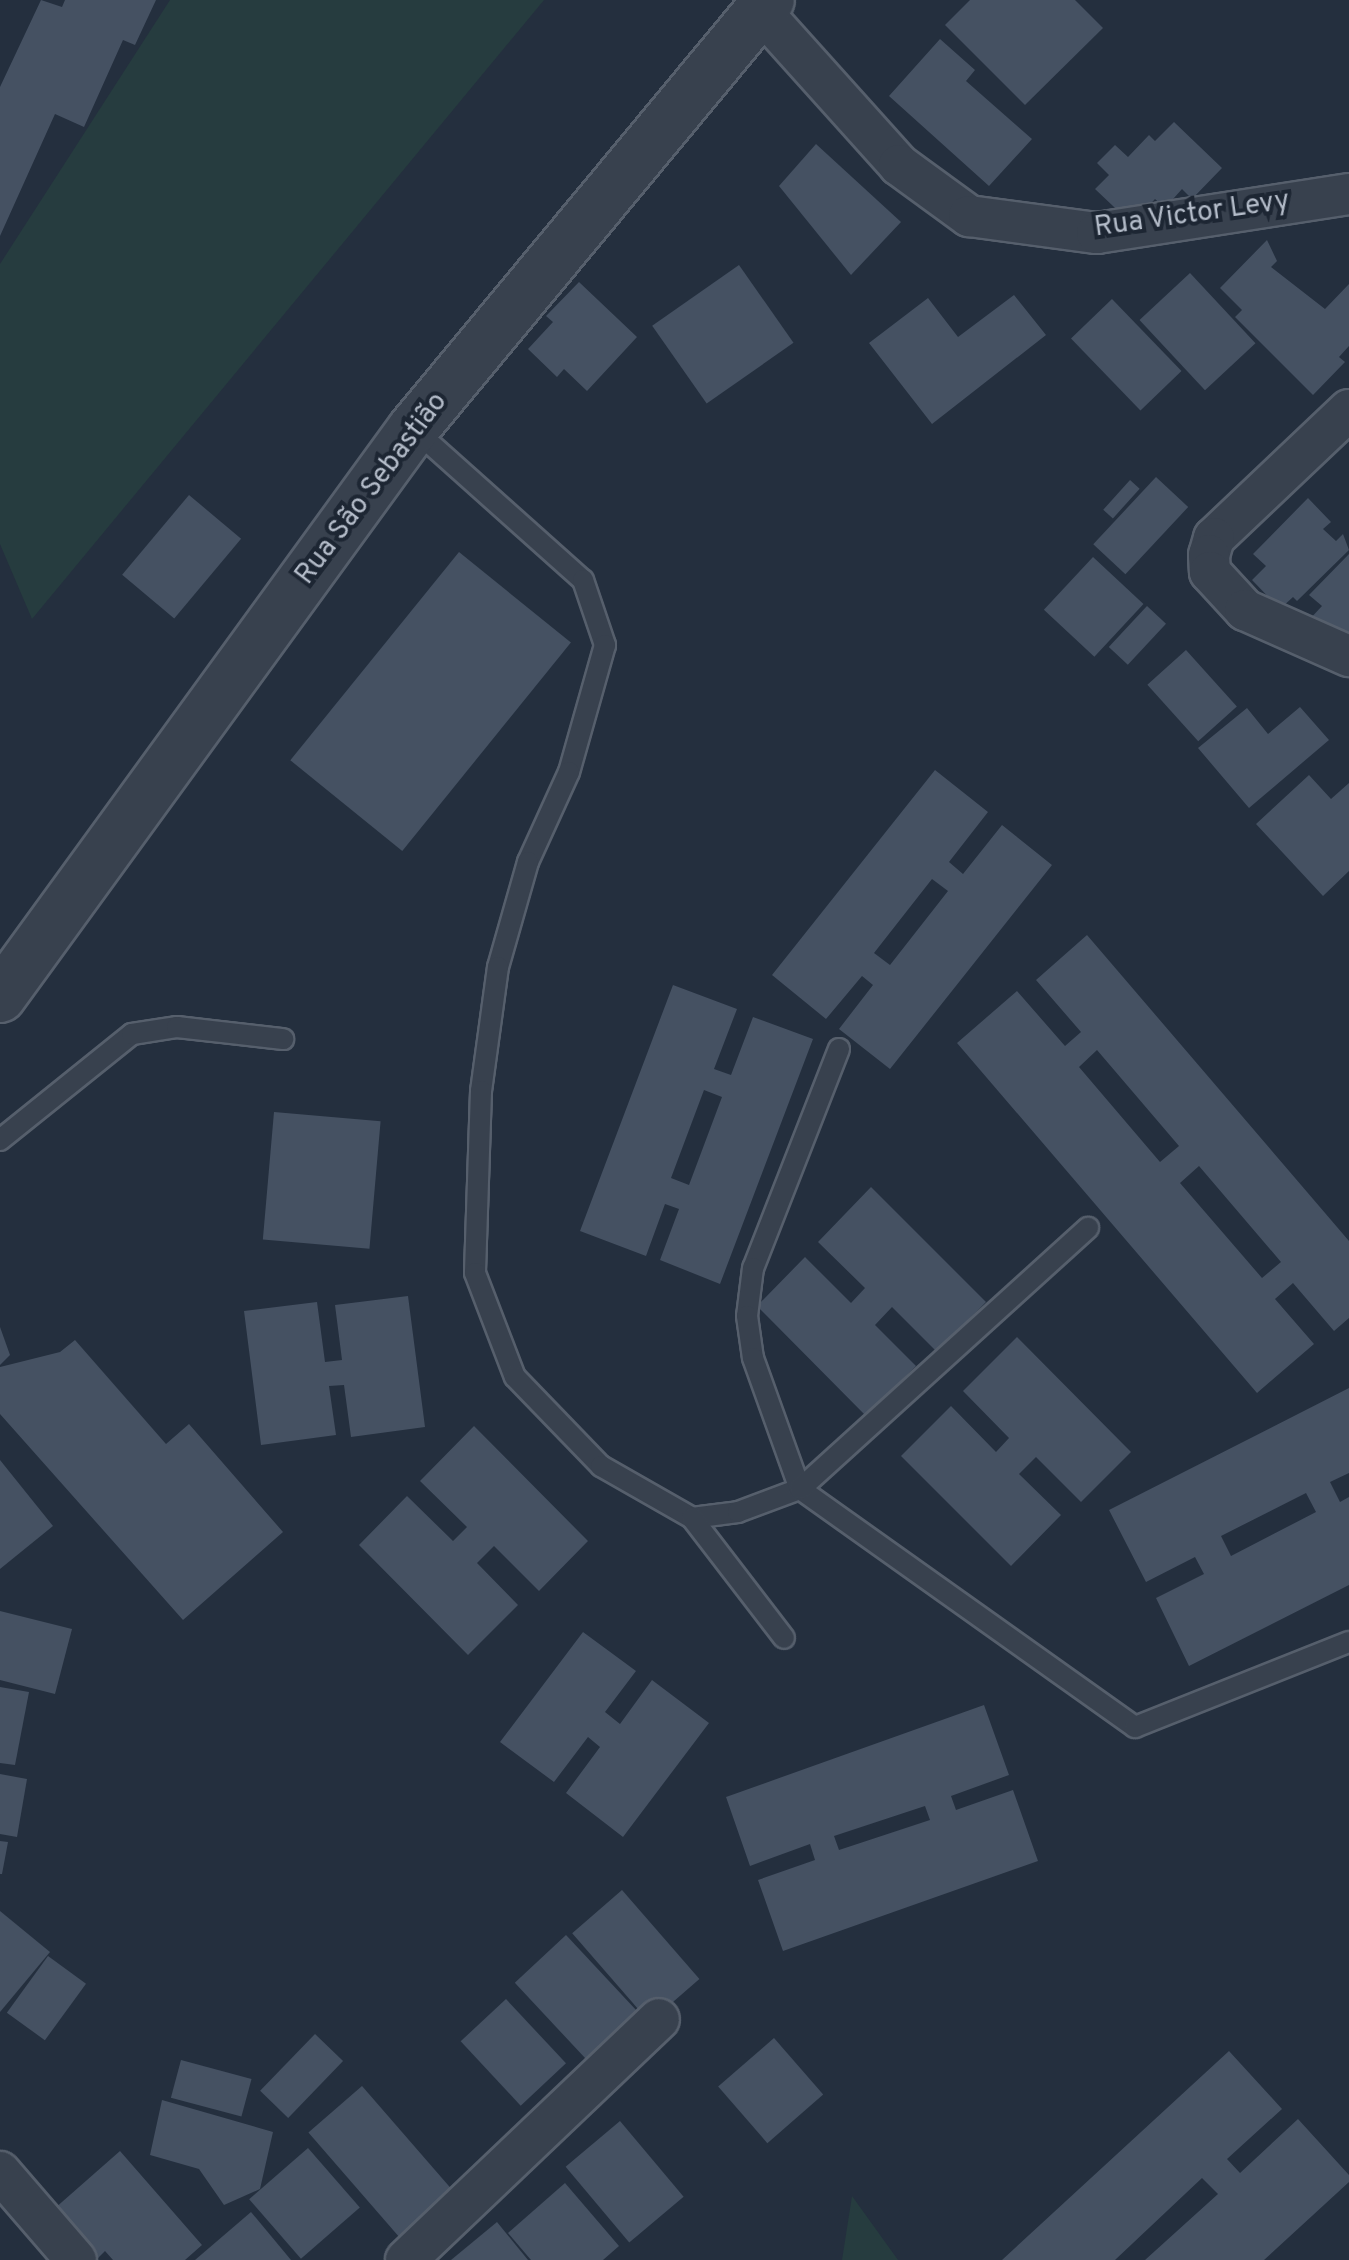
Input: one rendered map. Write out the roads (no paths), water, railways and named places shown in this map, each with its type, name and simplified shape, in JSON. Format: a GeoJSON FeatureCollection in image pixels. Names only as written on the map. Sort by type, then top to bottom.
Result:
{"type":"FeatureCollection","features":[{"type":"Feature","properties":{"kind":"street","name":"Rua Victor Levy"},"geometry":{"type":"LineString","coordinates":[[765,5],[899,165],[969,216],[1097,233],[1349,194]]}},
{"type":"Feature","properties":{"kind":"street","name":"Rua São Sebastião"},"geometry":{"type":"LineString","coordinates":[[0,996],[413,429],[765,5]]}},
{"type":"Feature","properties":{"kind":"street"},"geometry":{"type":"LineString","coordinates":[[1349,410],[1214,538],[1209,555],[1210,572],[1245,610],[1349,656]]}},
{"type":"Feature","properties":{"kind":"street"},"geometry":{"type":"LineString","coordinates":[[406,2260],[660,2019]]}},
{"type":"Feature","properties":{"kind":"street"},"geometry":{"type":"LineString","coordinates":[[0,2172],[76,2260]]}},
{"type":"Feature","properties":{"kind":"lane"},"geometry":{"type":"LineString","coordinates":[[413,429],[583,580],[605,646],[569,772],[528,862],[498,967],[481,1091],[475,1273],[515,1377],[556,1424],[601,1466],[692,1518],[784,1638]]}},
{"type":"Feature","properties":{"kind":"lane"},"geometry":{"type":"LineString","coordinates":[[0,1140],[132,1034],[176,1027],[283,1039]]}},
{"type":"Feature","properties":{"kind":"lane"},"geometry":{"type":"LineString","coordinates":[[838,1049],[753,1268],[747,1316],[753,1358],[800,1489],[1135,1727],[1349,1642]]}},
{"type":"Feature","properties":{"kind":"lane"},"geometry":{"type":"LineString","coordinates":[[692,1518],[738,1512],[800,1489],[1088,1228]]}}]}
